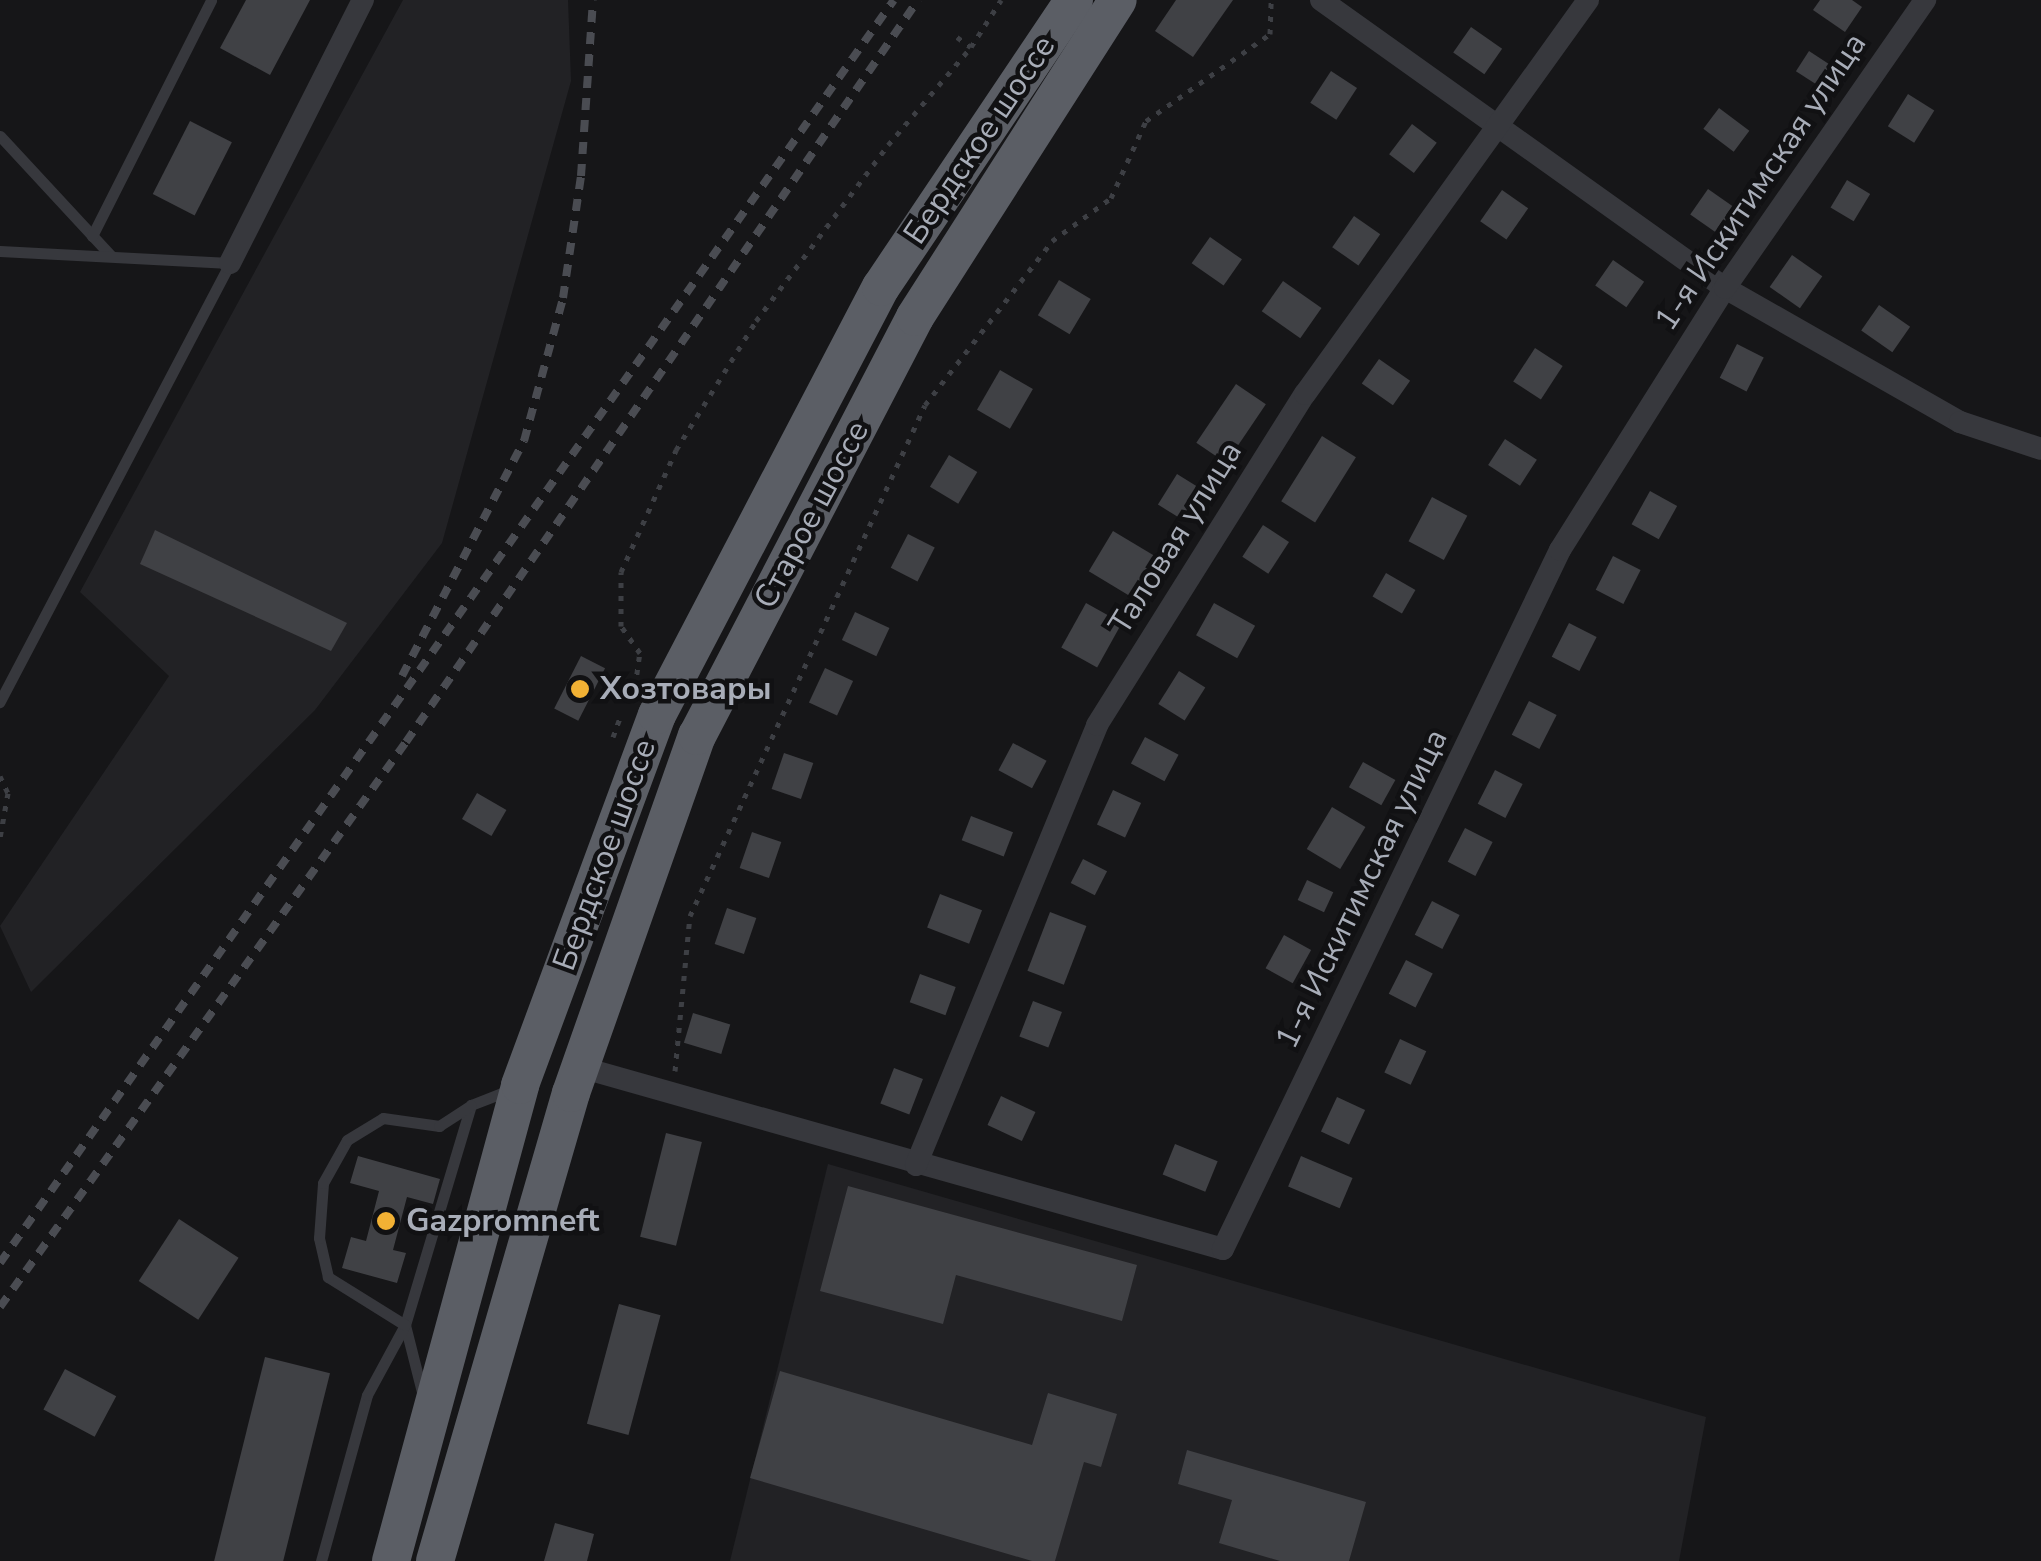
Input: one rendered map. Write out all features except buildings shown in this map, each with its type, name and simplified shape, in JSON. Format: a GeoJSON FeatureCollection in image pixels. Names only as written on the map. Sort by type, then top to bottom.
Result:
{"type":"FeatureCollection","features":[{"type":"Feature","properties":{"kind":"highway","name":"Бердское шоссе"},"geometry":{"type":"LineString","coordinates":[[392,1561],[520,1085],[657,715],[880,287],[1074,0]]}},
{"type":"Feature","properties":{"kind":"highway","name":"Старое шоссе"},"geometry":{"type":"LineString","coordinates":[[580,1067],[697,736],[915,317],[1118,0]]}},
{"type":"Feature","properties":{"kind":"highway"},"geometry":{"type":"LineString","coordinates":[[435,1561],[580,1067]]}},
{"type":"Feature","properties":{"kind":"street"},"geometry":{"type":"LineString","coordinates":[[230,262],[363,0]]}},
{"type":"Feature","properties":{"kind":"street"},"geometry":{"type":"LineString","coordinates":[[1320,0],[1502,124],[1725,288],[1960,422],[2041,449]]}},
{"type":"Feature","properties":{"kind":"street","name":"Таловая улица"},"geometry":{"type":"LineString","coordinates":[[916,1165],[1097,726],[1306,394],[1588,0]]}},
{"type":"Feature","properties":{"kind":"street","name":"1-я Искитимская улица"},"geometry":{"type":"LineString","coordinates":[[580,1067],[1223,1249],[1560,550],[1725,288],[1924,0]]}},
{"type":"Feature","properties":{"kind":"lane"},"geometry":{"type":"LineString","coordinates":[[92,236],[211,0]]}},
{"type":"Feature","properties":{"kind":"lane"},"geometry":{"type":"LineString","coordinates":[[0,136],[112,256]]}},
{"type":"Feature","properties":{"kind":"lane"},"geometry":{"type":"LineString","coordinates":[[0,251],[230,262],[0,702]]}},
{"type":"Feature","properties":{"kind":"lane"},"geometry":{"type":"LineString","coordinates":[[428,1420],[405,1325],[328,1277],[320,1238],[323,1183],[347,1140],[384,1118],[440,1126],[471,1105],[520,1085]]}},
{"type":"Feature","properties":{"kind":"lane"},"geometry":{"type":"LineString","coordinates":[[321,1561],[367,1395],[405,1325],[471,1105]]}},
{"type":"Feature","properties":{"kind":"path"},"geometry":{"type":"LineString","coordinates":[[610,755],[640,653],[620,626],[621,572],[676,450],[756,320],[888,144],[972,46],[1001,0]]}},
{"type":"Feature","properties":{"kind":"path"},"geometry":{"type":"LineString","coordinates":[[672,1094],[690,916],[925,405],[1052,241],[1111,198],[1146,121],[1270,34],[1271,0]]}},
{"type":"Feature","properties":{"kind":"path"},"geometry":{"type":"LineString","coordinates":[[957,38],[972,46]]}},
{"type":"Feature","properties":{"kind":"path"},"geometry":{"type":"LineString","coordinates":[[0,776],[8,794],[0,838]]}},
{"type":"Feature","properties":{"kind":"shaded area"},"geometry":{"type":"Polygon","coordinates":[[[403,0],[568,0],[571,81],[442,543],[315,710],[31,992],[0,926],[169,676],[80,592],[403,0]]]}},
{"type":"Feature","properties":{"kind":"shaded area"},"geometry":{"type":"Polygon","coordinates":[[[828,1164],[1706,1417],[1679,1561],[730,1561],[828,1164]]]}},
{"type":"Feature","properties":{"kind":"railway"},"geometry":{"type":"LineString","coordinates":[[402,676],[524,441],[563,298],[581,176],[593,0]]}},
{"type":"Feature","properties":{"kind":"railway"},"geometry":{"type":"LineString","coordinates":[[0,1263],[894,0]]}},
{"type":"Feature","properties":{"kind":"railway"},"geometry":{"type":"LineString","coordinates":[[0,1307],[406,742],[918,0]]}},
{"type":"Feature","properties":{"kind":"place","name":"Хозтовары"},"geometry":{"type":"Point","coordinates":[580,689]}},
{"type":"Feature","properties":{"kind":"place","name":"Gazpromneft"},"geometry":{"type":"Point","coordinates":[386,1221]}}]}
